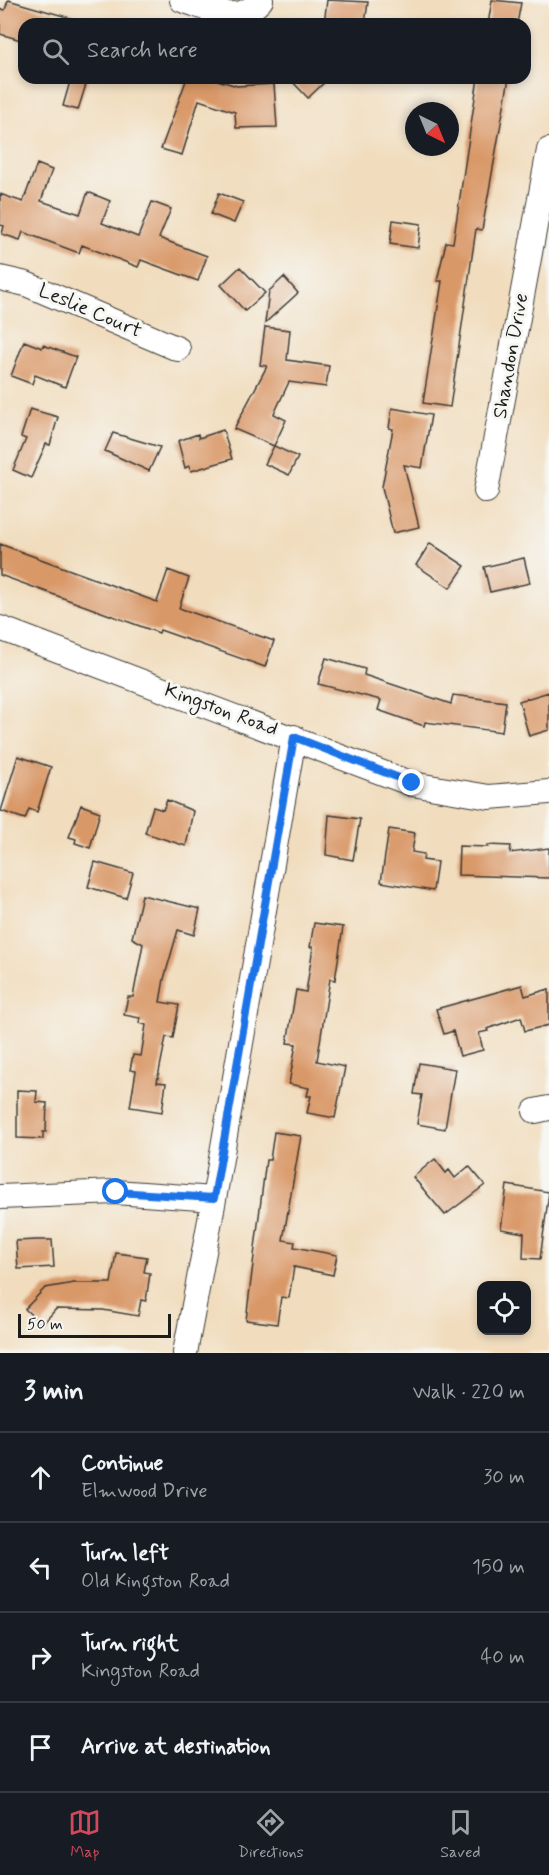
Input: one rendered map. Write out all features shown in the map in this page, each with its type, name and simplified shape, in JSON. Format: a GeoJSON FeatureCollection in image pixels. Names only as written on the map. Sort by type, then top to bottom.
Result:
{"type":"FeatureCollection","features":[{"type":"Feature","properties":{"kind":"street"},"geometry":{"type":"LineString","coordinates":[[182,0],[233,16],[251,11],[261,0]]}},
{"type":"Feature","properties":{"kind":"street","name":"Shandon Drive"},"geometry":{"type":"LineString","coordinates":[[486,491],[549,150]]}},
{"type":"Feature","properties":{"kind":"street","name":"Leslie Court"},"geometry":{"type":"LineString","coordinates":[[0,278],[26,284],[178,349]]}},
{"type":"Feature","properties":{"kind":"street","name":"Kingston Road"},"geometry":{"type":"LineString","coordinates":[[0,628],[412,783],[489,797],[549,792]]}},
{"type":"Feature","properties":{"kind":"street"},"geometry":{"type":"LineString","coordinates":[[185,1353],[294,737]]}},
{"type":"Feature","properties":{"kind":"street"},"geometry":{"type":"LineString","coordinates":[[0,1197],[116,1192],[214,1198]]}},
{"type":"Feature","properties":{"kind":"building"},"geometry":{"type":"Polygon","coordinates":[[[8,0],[71,18],[18,18],[18,39],[0,34],[0,9],[5,10],[8,0]]]}},
{"type":"Feature","properties":{"kind":"building"},"geometry":{"type":"Polygon","coordinates":[[[327,0],[368,2],[366,18],[325,18],[327,0]]]}},
{"type":"Feature","properties":{"kind":"building"},"geometry":{"type":"Polygon","coordinates":[[[492,0],[521,3],[518,18],[489,18],[492,0]]]}},
{"type":"Feature","properties":{"kind":"building"},"geometry":{"type":"Polygon","coordinates":[[[69,84],[86,84],[78,110],[63,106],[69,84]]]}},
{"type":"Feature","properties":{"kind":"building"},"geometry":{"type":"Polygon","coordinates":[[[185,84],[237,86],[274,84],[277,127],[236,128],[235,112],[199,100],[182,155],[161,149],[185,84]]]}},
{"type":"Feature","properties":{"kind":"building"},"geometry":{"type":"Polygon","coordinates":[[[295,84],[323,84],[308,98],[295,84]]]}},
{"type":"Feature","properties":{"kind":"building"},"geometry":{"type":"Polygon","coordinates":[[[477,84],[508,84],[482,230],[476,229],[450,407],[423,403],[442,281],[437,281],[446,242],[453,243],[477,84]]]}},
{"type":"Feature","properties":{"kind":"building"},"geometry":{"type":"Polygon","coordinates":[[[37,164],[52,170],[41,201],[80,214],[88,192],[110,201],[102,223],[138,237],[152,202],[171,209],[159,238],[207,256],[198,281],[141,260],[138,267],[82,245],[79,253],[23,232],[20,240],[2,234],[4,226],[0,225],[0,194],[23,202],[37,164]]]}},
{"type":"Feature","properties":{"kind":"building"},"geometry":{"type":"Polygon","coordinates":[[[219,193],[243,202],[234,223],[211,214],[219,193]]]}},
{"type":"Feature","properties":{"kind":"building"},"geometry":{"type":"Polygon","coordinates":[[[393,220],[421,224],[418,248],[390,244],[393,220]]]}},
{"type":"Feature","properties":{"kind":"building"},"geometry":{"type":"Polygon","coordinates":[[[240,267],[265,293],[245,311],[221,285],[240,267]]]}},
{"type":"Feature","properties":{"kind":"building"},"geometry":{"type":"Polygon","coordinates":[[[284,277],[298,293],[265,323],[269,291],[284,277]]]}},
{"type":"Feature","properties":{"kind":"building"},"geometry":{"type":"Polygon","coordinates":[[[265,327],[290,330],[287,360],[329,366],[326,387],[289,382],[274,414],[286,420],[274,446],[234,429],[267,366],[260,365],[265,327]]]}},
{"type":"Feature","properties":{"kind":"building"},"geometry":{"type":"Polygon","coordinates":[[[24,341],[76,357],[65,387],[35,375],[32,384],[11,376],[24,341]]]}},
{"type":"Feature","properties":{"kind":"building"},"geometry":{"type":"Polygon","coordinates":[[[392,408],[431,415],[422,468],[404,465],[419,527],[393,533],[382,487],[393,429],[389,428],[392,408]]]}},
{"type":"Feature","properties":{"kind":"building"},"geometry":{"type":"Polygon","coordinates":[[[30,409],[58,417],[50,445],[46,444],[31,478],[13,470],[26,439],[21,437],[30,409]]]}},
{"type":"Feature","properties":{"kind":"building"},"geometry":{"type":"Polygon","coordinates":[[[223,430],[232,459],[191,471],[189,466],[185,468],[178,441],[198,434],[199,438],[223,430]]]}},
{"type":"Feature","properties":{"kind":"building"},"geometry":{"type":"Polygon","coordinates":[[[113,433],[160,447],[149,471],[105,451],[113,433]]]}},
{"type":"Feature","properties":{"kind":"building"},"geometry":{"type":"Polygon","coordinates":[[[274,446],[298,457],[289,475],[265,464],[274,446]]]}},
{"type":"Feature","properties":{"kind":"building"},"geometry":{"type":"Polygon","coordinates":[[[430,543],[465,566],[450,588],[416,565],[430,543]]]}},
{"type":"Feature","properties":{"kind":"building"},"geometry":{"type":"Polygon","coordinates":[[[0,544],[157,602],[168,570],[189,578],[179,608],[274,641],[265,667],[160,630],[159,633],[0,575],[0,544]]]}},
{"type":"Feature","properties":{"kind":"building"},"geometry":{"type":"Polygon","coordinates":[[[524,558],[530,583],[490,592],[484,567],[524,558]]]}},
{"type":"Feature","properties":{"kind":"building"},"geometry":{"type":"Polygon","coordinates":[[[326,658],[365,669],[364,675],[451,704],[453,695],[506,702],[502,732],[425,722],[424,726],[378,710],[381,700],[318,684],[326,658]]]}},
{"type":"Feature","properties":{"kind":"building"},"geometry":{"type":"Polygon","coordinates":[[[549,692],[549,730],[529,736],[519,701],[549,692]]]}},
{"type":"Feature","properties":{"kind":"building"},"geometry":{"type":"Polygon","coordinates":[[[18,756],[51,767],[37,812],[29,809],[25,819],[1,811],[18,756]]]}},
{"type":"Feature","properties":{"kind":"building"},"geometry":{"type":"Polygon","coordinates":[[[167,800],[193,811],[186,846],[145,833],[153,807],[163,810],[167,800]]]}},
{"type":"Feature","properties":{"kind":"building"},"geometry":{"type":"Polygon","coordinates":[[[81,805],[100,812],[90,848],[75,843],[76,839],[69,837],[81,805]]]}},
{"type":"Feature","properties":{"kind":"building"},"geometry":{"type":"Polygon","coordinates":[[[329,815],[360,819],[353,860],[326,855],[329,815]]]}},
{"type":"Feature","properties":{"kind":"building"},"geometry":{"type":"Polygon","coordinates":[[[389,829],[415,833],[412,852],[424,854],[423,860],[437,862],[433,891],[381,882],[389,829]]]}},
{"type":"Feature","properties":{"kind":"building"},"geometry":{"type":"Polygon","coordinates":[[[488,845],[511,846],[510,853],[549,848],[549,878],[458,875],[459,846],[488,847],[488,845]]]}},
{"type":"Feature","properties":{"kind":"building"},"geometry":{"type":"Polygon","coordinates":[[[95,862],[133,873],[126,898],[88,887],[95,862]]]}},
{"type":"Feature","properties":{"kind":"building"},"geometry":{"type":"Polygon","coordinates":[[[142,895],[200,909],[194,935],[178,930],[164,979],[160,1002],[179,1005],[173,1038],[166,1037],[157,1082],[166,1083],[162,1112],[130,1107],[136,1071],[130,1070],[133,1055],[141,1056],[146,1025],[139,1023],[140,1018],[124,1015],[128,997],[133,997],[143,944],[132,938],[142,895]]]}},
{"type":"Feature","properties":{"kind":"building"},"geometry":{"type":"Polygon","coordinates":[[[314,923],[343,927],[335,980],[330,979],[317,1061],[345,1067],[335,1118],[307,1113],[311,1096],[307,1096],[309,1088],[289,1084],[296,1044],[287,1043],[296,990],[306,992],[314,923]]]}},
{"type":"Feature","properties":{"kind":"building"},"geometry":{"type":"Polygon","coordinates":[[[522,985],[525,996],[549,989],[549,1025],[525,1031],[521,1017],[479,1033],[483,1050],[460,1056],[453,1031],[444,1034],[436,1009],[522,985]]]}},
{"type":"Feature","properties":{"kind":"building"},"geometry":{"type":"Polygon","coordinates":[[[419,1063],[455,1069],[445,1129],[417,1124],[422,1095],[414,1094],[419,1063]]]}},
{"type":"Feature","properties":{"kind":"building"},"geometry":{"type":"Polygon","coordinates":[[[17,1090],[37,1091],[36,1102],[47,1103],[46,1132],[43,1132],[43,1139],[17,1138],[17,1090]]]}},
{"type":"Feature","properties":{"kind":"building"},"geometry":{"type":"Polygon","coordinates":[[[274,1132],[301,1136],[283,1240],[295,1242],[294,1247],[337,1255],[333,1275],[294,1267],[289,1298],[281,1297],[277,1324],[246,1320],[266,1160],[270,1160],[274,1132]]]}},
{"type":"Feature","properties":{"kind":"building"},"geometry":{"type":"Polygon","coordinates":[[[435,1159],[446,1173],[449,1170],[455,1178],[469,1166],[485,1185],[445,1215],[413,1177],[435,1159]]]}},
{"type":"Feature","properties":{"kind":"building"},"geometry":{"type":"Polygon","coordinates":[[[507,1185],[549,1192],[540,1259],[523,1258],[524,1233],[501,1229],[507,1185]]]}},
{"type":"Feature","properties":{"kind":"building"},"geometry":{"type":"Polygon","coordinates":[[[52,1240],[54,1267],[18,1269],[16,1241],[52,1240]]]}},
{"type":"Feature","properties":{"kind":"building"},"geometry":{"type":"Polygon","coordinates":[[[116,1253],[147,1257],[144,1272],[150,1273],[146,1301],[141,1300],[138,1316],[103,1310],[56,1309],[42,1325],[25,1309],[45,1288],[74,1283],[111,1283],[116,1253]]]}},
{"type":"Feature","properties":{"kind":"route"},"geometry":{"type":"LineString","coordinates":[[116,1192],[214,1198],[294,737],[412,783]]}}]}
